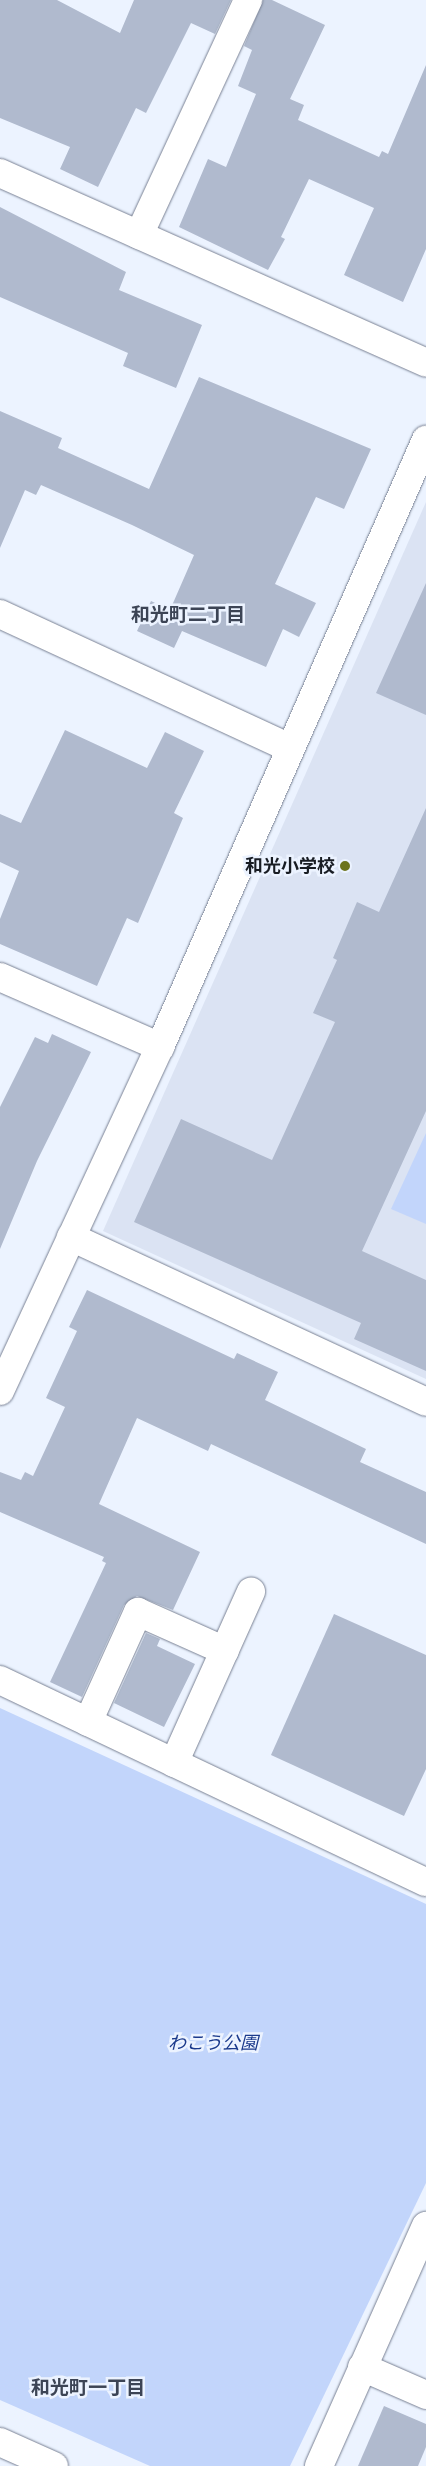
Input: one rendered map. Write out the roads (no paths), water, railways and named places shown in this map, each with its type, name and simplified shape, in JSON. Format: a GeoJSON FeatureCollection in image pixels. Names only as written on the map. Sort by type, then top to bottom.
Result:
{"type":"FeatureCollection","features":[{"type":"Feature","properties":{"kind":"street"},"geometry":{"type":"LineString","coordinates":[[140,235],[248,0]]}},
{"type":"Feature","properties":{"kind":"street"},"geometry":{"type":"LineString","coordinates":[[0,174],[426,362]]}},
{"type":"Feature","properties":{"kind":"street"},"geometry":{"type":"LineString","coordinates":[[0,1391],[9,1346],[71,1237],[160,1047],[426,440]]}},
{"type":"Feature","properties":{"kind":"street"},"geometry":{"type":"LineString","coordinates":[[0,614],[290,748]]}},
{"type":"Feature","properties":{"kind":"street"},"geometry":{"type":"LineString","coordinates":[[0,977],[160,1047]]}},
{"type":"Feature","properties":{"kind":"street"},"geometry":{"type":"LineString","coordinates":[[71,1237],[426,1402]]}},
{"type":"Feature","properties":{"kind":"street"},"geometry":{"type":"LineString","coordinates":[[174,1763],[252,1592]]}},
{"type":"Feature","properties":{"kind":"street"},"geometry":{"type":"LineString","coordinates":[[88,1722],[138,1612],[225,1651]]}},
{"type":"Feature","properties":{"kind":"street"},"geometry":{"type":"LineString","coordinates":[[0,1680],[426,1882]]}},
{"type":"Feature","properties":{"kind":"street"},"geometry":{"type":"LineString","coordinates":[[319,2466],[426,2226]]}},
{"type":"Feature","properties":{"kind":"street"},"geometry":{"type":"LineString","coordinates":[[362,2367],[426,2395]]}},
{"type":"Feature","properties":{"kind":"street"},"geometry":{"type":"LineString","coordinates":[[0,2442],[54,2466]]}},
{"type":"Feature","properties":{"kind":"place","name":"和光小学校"},"geometry":{"type":"Point","coordinates":[345,866]}},
{"type":"Feature","properties":{"kind":"district","name":"和光町二丁目"},"geometry":{"type":"Point","coordinates":[188,615]}},
{"type":"Feature","properties":{"kind":"district","name":"和光町一丁目"},"geometry":{"type":"Point","coordinates":[88,2388]}},
{"type":"Feature","properties":{"kind":"park label","name":"わこう公園"},"geometry":{"type":"Point","coordinates":[213,2043]}}]}
